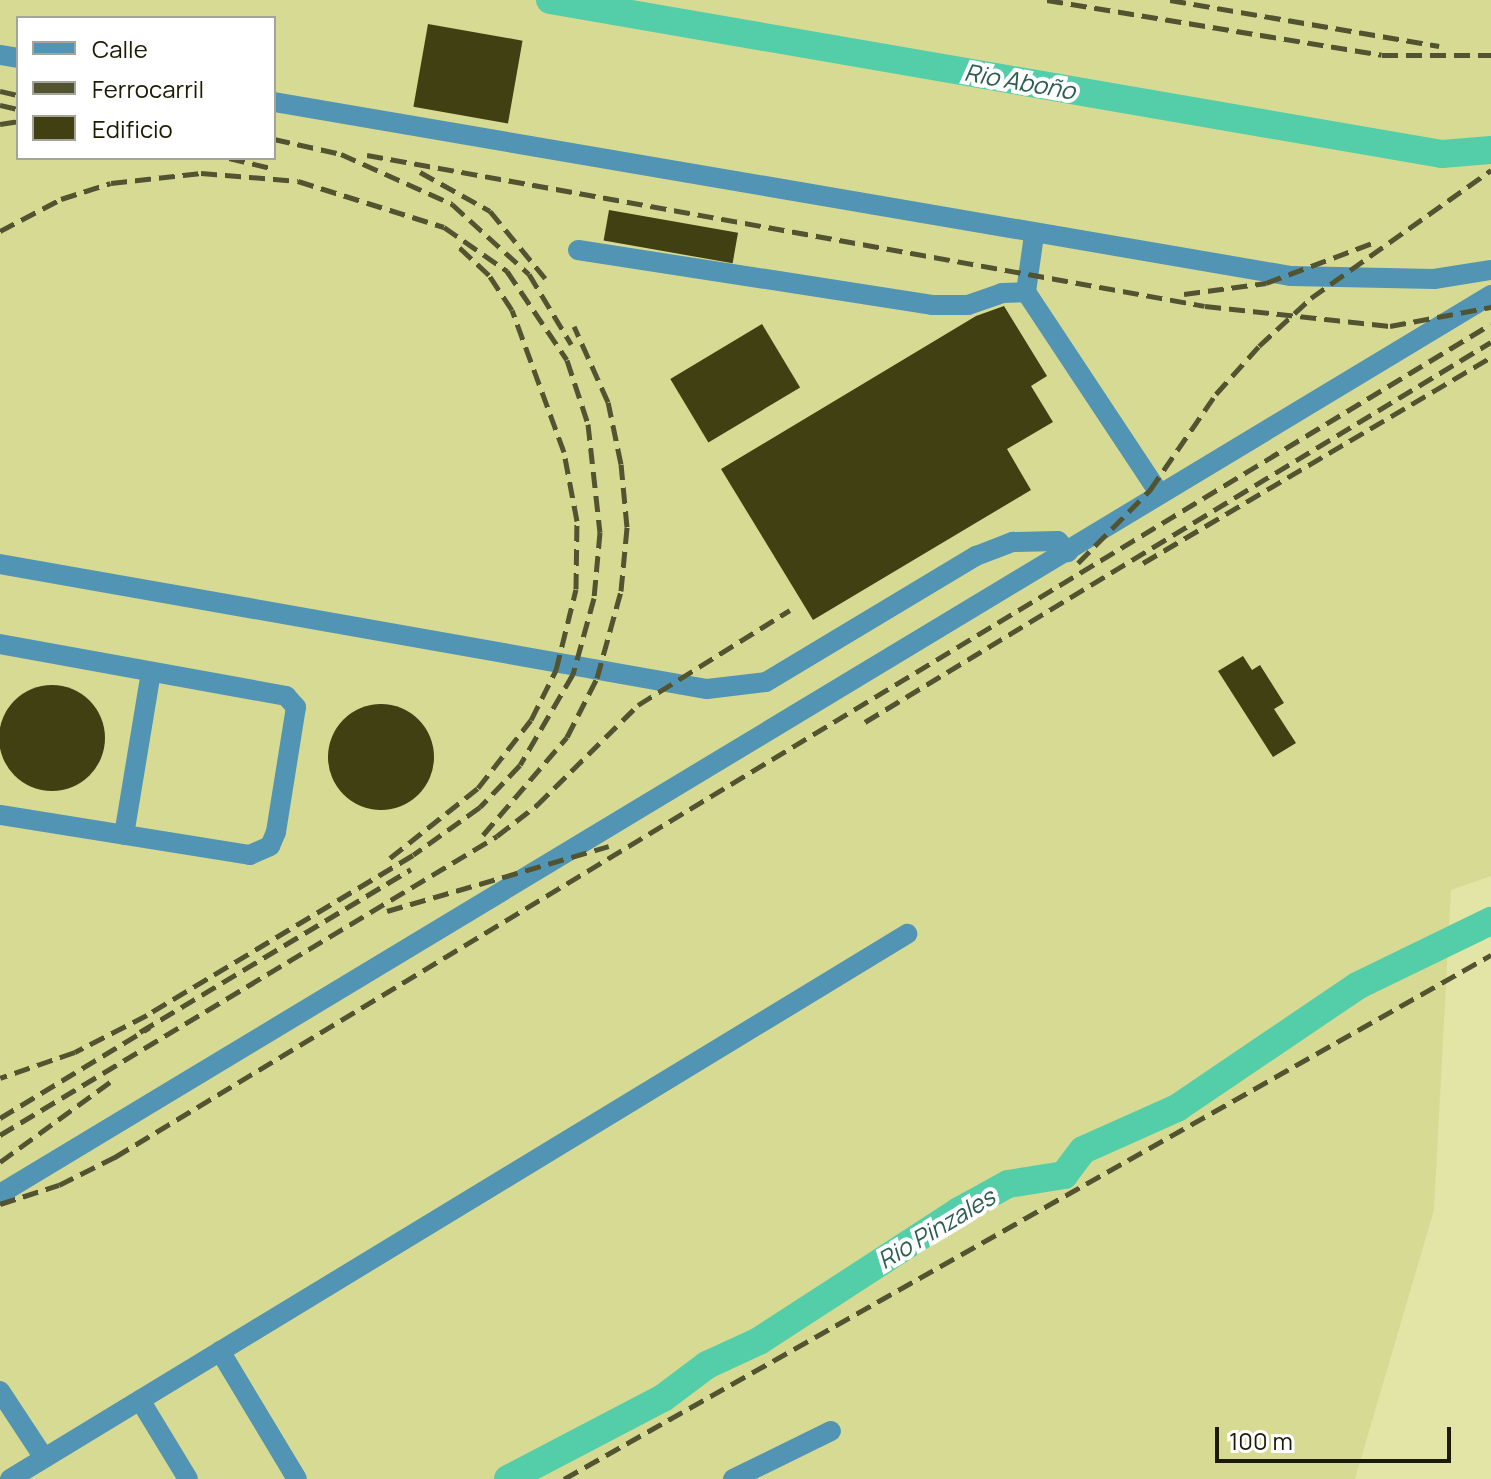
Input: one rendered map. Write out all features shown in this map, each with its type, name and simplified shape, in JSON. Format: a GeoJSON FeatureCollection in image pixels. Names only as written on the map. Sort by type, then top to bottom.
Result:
{"type":"FeatureCollection","features":[{"type":"Feature","properties":{"kind":"lane"},"geometry":{"type":"LineString","coordinates":[[276,102],[1034,235],[1336,280],[1434,279],[1491,270]]}},
{"type":"Feature","properties":{"kind":"lane"},"geometry":{"type":"LineString","coordinates":[[1034,235],[1026,292],[1159,493]]}},
{"type":"Feature","properties":{"kind":"lane"},"geometry":{"type":"LineString","coordinates":[[578,250],[932,305],[968,305],[1002,293],[1026,292]]}},
{"type":"Feature","properties":{"kind":"lane"},"geometry":{"type":"LineString","coordinates":[[0,1194],[1491,295]]}},
{"type":"Feature","properties":{"kind":"lane"},"geometry":{"type":"LineString","coordinates":[[0,564],[707,689],[766,682],[988,551],[1013,542],[1058,541],[1068,552]]}},
{"type":"Feature","properties":{"kind":"lane"},"geometry":{"type":"LineString","coordinates":[[0,644],[286,696],[296,707],[276,832],[270,846],[250,855],[0,815]]}},
{"type":"Feature","properties":{"kind":"lane"},"geometry":{"type":"LineString","coordinates":[[124,835],[151,672]]}},
{"type":"Feature","properties":{"kind":"lane"},"geometry":{"type":"LineString","coordinates":[[10,1479],[907,934]]}},
{"type":"Feature","properties":{"kind":"lane"},"geometry":{"type":"LineString","coordinates":[[220,1351],[297,1479]]}},
{"type":"Feature","properties":{"kind":"lane"},"geometry":{"type":"LineString","coordinates":[[0,1391],[44,1458]]}},
{"type":"Feature","properties":{"kind":"lane"},"geometry":{"type":"LineString","coordinates":[[140,1400],[188,1479]]}},
{"type":"Feature","properties":{"kind":"lane"},"geometry":{"type":"LineString","coordinates":[[733,1479],[831,1431]]}},
{"type":"Feature","properties":{"kind":"shaded area"},"geometry":{"type":"Polygon","coordinates":[[[0,0],[1491,0],[1491,876],[1451,890],[1434,1210],[1355,1479],[0,1479],[0,0]]]}},
{"type":"Feature","properties":{"kind":"building"},"geometry":{"type":"Polygon","coordinates":[[[428,24],[523,41],[508,123],[413,107],[428,24]]]}},
{"type":"Feature","properties":{"kind":"building"},"geometry":{"type":"Polygon","coordinates":[[[609,210],[738,233],[733,263],[604,241],[609,210]]]}},
{"type":"Feature","properties":{"kind":"building"},"geometry":{"type":"Polygon","coordinates":[[[1004,306],[1047,376],[1031,386],[1053,422],[1007,449],[1031,490],[813,620],[721,469],[976,316],[1004,306]]]}},
{"type":"Feature","properties":{"kind":"building"},"geometry":{"type":"Polygon","coordinates":[[[762,324],[800,387],[708,443],[670,379],[762,324]]]}},
{"type":"Feature","properties":{"kind":"building"},"geometry":{"type":"Polygon","coordinates":[[[1243,656],[1252,670],[1260,665],[1284,703],[1274,709],[1296,743],[1273,757],[1218,671],[1243,656]]]}},
{"type":"Feature","properties":{"kind":"building"},"geometry":{"type":"Polygon","coordinates":[[[52,685],[72,689],[89,701],[101,718],[105,738],[101,758],[89,775],[72,787],[52,791],[32,787],[15,775],[3,758],[-1,738],[3,718],[15,701],[32,689],[52,685]]]}},
{"type":"Feature","properties":{"kind":"building"},"geometry":{"type":"Polygon","coordinates":[[[381,704],[401,708],[418,720],[430,737],[434,757],[430,777],[418,794],[401,806],[381,810],[361,806],[344,794],[332,777],[328,757],[332,737],[344,720],[361,708],[381,704]]]}},
{"type":"Feature","properties":{"kind":"waterway","name":"Rio Aboño"},"geometry":{"type":"LineString","coordinates":[[550,0],[1442,154],[1491,150]]}},
{"type":"Feature","properties":{"kind":"waterway","name":"Rio Pinzales"},"geometry":{"type":"LineString","coordinates":[[508,1479],[663,1398],[707,1365],[759,1341],[959,1211],[1008,1184],[1064,1175],[1083,1150],[1177,1108],[1357,986],[1491,921]]}},
{"type":"Feature","properties":{"kind":"railway"},"geometry":{"type":"LineString","coordinates":[[1047,0],[1382,55],[1491,55]]}},
{"type":"Feature","properties":{"kind":"railway"},"geometry":{"type":"LineString","coordinates":[[1170,0],[1439,46]]}},
{"type":"Feature","properties":{"kind":"railway"},"geometry":{"type":"LineString","coordinates":[[0,91],[16,95]]}},
{"type":"Feature","properties":{"kind":"railway"},"geometry":{"type":"LineString","coordinates":[[0,105],[16,109]]}},
{"type":"Feature","properties":{"kind":"railway"},"geometry":{"type":"LineString","coordinates":[[0,124],[16,121]]}},
{"type":"Feature","properties":{"kind":"railway"},"geometry":{"type":"LineString","coordinates":[[276,139],[341,154],[452,204],[529,274],[571,344]]}},
{"type":"Feature","properties":{"kind":"railway"},"geometry":{"type":"LineString","coordinates":[[367,155],[1205,306],[1390,326],[1491,307]]}},
{"type":"Feature","properties":{"kind":"railway"},"geometry":{"type":"LineString","coordinates":[[237,160],[271,168]]}},
{"type":"Feature","properties":{"kind":"railway"},"geometry":{"type":"LineString","coordinates":[[1078,563],[1150,490],[1216,394],[1259,346],[1311,298],[1491,170]]}},
{"type":"Feature","properties":{"kind":"railway"},"geometry":{"type":"LineString","coordinates":[[420,172],[490,211],[545,278]]}},
{"type":"Feature","properties":{"kind":"railway"},"geometry":{"type":"LineString","coordinates":[[0,231],[61,199],[111,183],[201,173],[298,181],[444,227],[507,271],[567,360],[588,424],[600,532],[594,598],[573,674],[520,765],[480,807],[413,855],[147,1015],[75,1052],[0,1078]]}},
{"type":"Feature","properties":{"kind":"railway"},"geometry":{"type":"LineString","coordinates":[[1184,294],[1266,283],[1375,242]]}},
{"type":"Feature","properties":{"kind":"railway"},"geometry":{"type":"LineString","coordinates":[[390,858],[478,788],[531,720],[556,670],[576,589],[577,521],[564,452],[512,310],[489,275],[459,247]]}},
{"type":"Feature","properties":{"kind":"railway"},"geometry":{"type":"LineString","coordinates":[[0,1204],[59,1185],[115,1157],[1491,324]]}},
{"type":"Feature","properties":{"kind":"railway"},"geometry":{"type":"LineString","coordinates":[[483,835],[567,737],[597,678],[621,591],[627,527],[621,464],[608,402],[574,326]]}},
{"type":"Feature","properties":{"kind":"railway"},"geometry":{"type":"LineString","coordinates":[[865,722],[1491,342]]}},
{"type":"Feature","properties":{"kind":"railway"},"geometry":{"type":"LineString","coordinates":[[1143,563],[1491,357]]}},
{"type":"Feature","properties":{"kind":"railway"},"geometry":{"type":"LineString","coordinates":[[0,1135],[497,836],[537,805],[638,705],[790,610]]}},
{"type":"Feature","properties":{"kind":"railway"},"geometry":{"type":"LineString","coordinates":[[387,911],[609,846]]}},
{"type":"Feature","properties":{"kind":"railway"},"geometry":{"type":"LineString","coordinates":[[140,1032],[411,869]]}},
{"type":"Feature","properties":{"kind":"railway"},"geometry":{"type":"LineString","coordinates":[[564,1479],[1491,955]]}},
{"type":"Feature","properties":{"kind":"railway"},"geometry":{"type":"LineString","coordinates":[[0,1118],[150,1027]]}},
{"type":"Feature","properties":{"kind":"railway"},"geometry":{"type":"LineString","coordinates":[[0,1162],[110,1082]]}}]}
